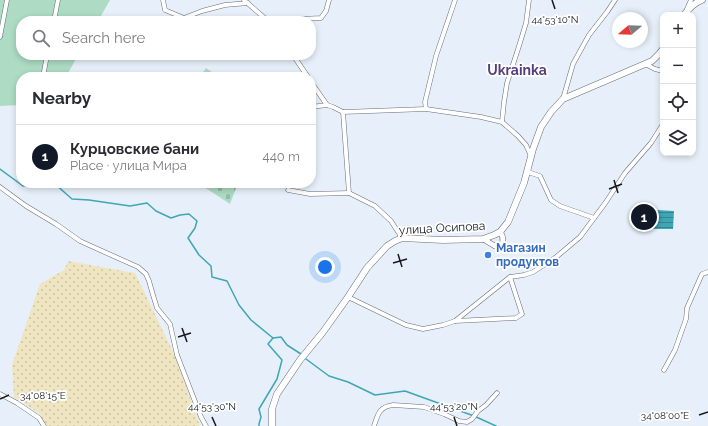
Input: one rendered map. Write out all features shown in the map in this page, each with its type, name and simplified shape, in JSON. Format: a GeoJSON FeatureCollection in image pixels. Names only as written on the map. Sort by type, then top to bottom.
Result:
{"type":"FeatureCollection","features":[{"type":"Feature","properties":{"kind":"main road"},"geometry":{"type":"LineString","coordinates":[[687,12],[696,2],[702,0]]}},
{"type":"Feature","properties":{"kind":"main road","name":"улица Осипова"},"geometry":{"type":"LineString","coordinates":[[272,426],[272,409],[274,400],[280,389],[300,360],[323,332],[363,273],[387,246],[402,238],[443,240],[483,238],[500,232],[508,222],[528,172],[542,127],[551,112],[563,99],[645,64],[660,53]]}},
{"type":"Feature","properties":{"kind":"street"},"geometry":{"type":"LineString","coordinates":[[0,37],[7,0]]}},
{"type":"Feature","properties":{"kind":"street"},"geometry":{"type":"LineString","coordinates":[[55,16],[58,0]]}},
{"type":"Feature","properties":{"kind":"street"},"geometry":{"type":"LineString","coordinates":[[163,0],[165,10],[179,16]]}},
{"type":"Feature","properties":{"kind":"street"},"geometry":{"type":"LineString","coordinates":[[316,18],[321,18],[326,11],[329,0]]}},
{"type":"Feature","properties":{"kind":"street"},"geometry":{"type":"LineString","coordinates":[[426,109],[425,102],[436,56],[455,0]]}},
{"type":"Feature","properties":{"kind":"street"},"geometry":{"type":"LineString","coordinates":[[502,122],[507,83],[526,23],[529,0]]}},
{"type":"Feature","properties":{"kind":"street"},"geometry":{"type":"LineString","coordinates":[[563,99],[573,64],[589,35],[615,0]]}},
{"type":"Feature","properties":{"kind":"street"},"geometry":{"type":"LineString","coordinates":[[686,12],[691,0]]}},
{"type":"Feature","properties":{"kind":"street"},"geometry":{"type":"LineString","coordinates":[[189,16],[225,5],[246,2],[262,16]]}},
{"type":"Feature","properties":{"kind":"street"},"geometry":{"type":"LineString","coordinates":[[44,72],[47,60]]}},
{"type":"Feature","properties":{"kind":"street"},"geometry":{"type":"LineString","coordinates":[[296,60],[305,72]]}},
{"type":"Feature","properties":{"kind":"street"},"geometry":{"type":"LineString","coordinates":[[645,64],[660,71]]}},
{"type":"Feature","properties":{"kind":"street"},"geometry":{"type":"LineString","coordinates":[[316,90],[327,106]]}},
{"type":"Feature","properties":{"kind":"street"},"geometry":{"type":"LineString","coordinates":[[316,107],[333,107],[343,112],[426,109],[480,117],[502,122],[526,145],[532,156]]}},
{"type":"Feature","properties":{"kind":"street"},"geometry":{"type":"LineString","coordinates":[[343,112],[349,193]]}},
{"type":"Feature","properties":{"kind":"street"},"geometry":{"type":"LineString","coordinates":[[454,321],[510,277],[533,272],[555,258],[580,237],[625,173],[652,143],[660,129]]}},
{"type":"Feature","properties":{"kind":"street"},"geometry":{"type":"LineString","coordinates":[[528,172],[540,176],[551,200],[560,206],[594,218]]}},
{"type":"Feature","properties":{"kind":"street"},"geometry":{"type":"LineString","coordinates":[[0,187],[26,206],[80,241],[138,267],[146,274],[150,280],[157,308],[170,324],[177,355],[206,426]]}},
{"type":"Feature","properties":{"kind":"street"},"geometry":{"type":"LineString","coordinates":[[288,190],[310,194],[349,193],[375,206],[391,221],[402,238]]}},
{"type":"Feature","properties":{"kind":"street"},"geometry":{"type":"LineString","coordinates":[[483,238],[495,245],[500,246],[504,240],[500,232]]}},
{"type":"Feature","properties":{"kind":"street"},"geometry":{"type":"LineString","coordinates":[[664,370],[675,350],[686,319],[687,308],[702,274],[708,272]]}},
{"type":"Feature","properties":{"kind":"street"},"geometry":{"type":"LineString","coordinates":[[348,297],[406,325],[423,329],[454,321],[516,318],[522,314],[510,277]]}},
{"type":"Feature","properties":{"kind":"street"},"geometry":{"type":"LineString","coordinates":[[374,426],[382,408],[393,405],[424,407],[460,421],[468,422],[478,411],[486,406],[497,393]]}},
{"type":"Feature","properties":{"kind":"street"},"geometry":{"type":"LineString","coordinates":[[0,394],[17,403],[39,418],[44,426]]}},
{"type":"Feature","properties":{"kind":"sand"},"geometry":{"type":"Polygon","coordinates":[[[68,261],[135,273],[175,356],[200,426],[46,426],[39,413],[14,397],[12,365],[40,284],[64,270],[68,261]]]}},
{"type":"Feature","properties":{"kind":"green space"},"geometry":{"type":"Polygon","coordinates":[[[0,0],[110,0],[101,16],[16,16],[16,60],[75,60],[69,72],[16,72],[16,105],[0,106],[0,0]]]}},
{"type":"Feature","properties":{"kind":"green space"},"geometry":{"type":"Polygon","coordinates":[[[206,68],[212,72],[203,72],[206,68]]]}},
{"type":"Feature","properties":{"kind":"green space"},"geometry":{"type":"Polygon","coordinates":[[[206,188],[236,188],[230,204],[206,188]]]}},
{"type":"Feature","properties":{"kind":"water"},"geometry":{"type":"Polygon","coordinates":[[[657,210],[674,211],[673,229],[653,229],[657,210]]]}},
{"type":"Feature","properties":{"kind":"waterway"},"geometry":{"type":"LineString","coordinates":[[0,169],[16,181]]}},
{"type":"Feature","properties":{"kind":"waterway"},"geometry":{"type":"LineString","coordinates":[[60,188],[72,199],[130,206],[147,203],[156,211],[171,218],[189,214],[197,221],[195,228],[188,238],[199,255],[211,266],[212,277],[227,281],[239,305],[251,320],[273,338],[281,337],[287,345],[301,354]]}},
{"type":"Feature","properties":{"kind":"waterway"},"geometry":{"type":"LineString","coordinates":[[259,426],[261,417],[259,409],[277,379],[282,360],[268,344],[273,338]]}},
{"type":"Feature","properties":{"kind":"waterway"},"geometry":{"type":"LineString","coordinates":[[306,359],[329,376],[348,382],[375,395],[405,391],[474,416],[496,426]]}},
{"type":"Feature","properties":{"kind":"place","name":"Курцовские бани"},"geometry":{"type":"Point","coordinates":[644,217]}},
{"type":"Feature","properties":{"kind":"place","name":"Магазин продуктов"},"geometry":{"type":"Point","coordinates":[488,255]}},
{"type":"Feature","properties":{"kind":"district","name":"Ukrainka"},"geometry":{"type":"Point","coordinates":[517,70]}}]}
